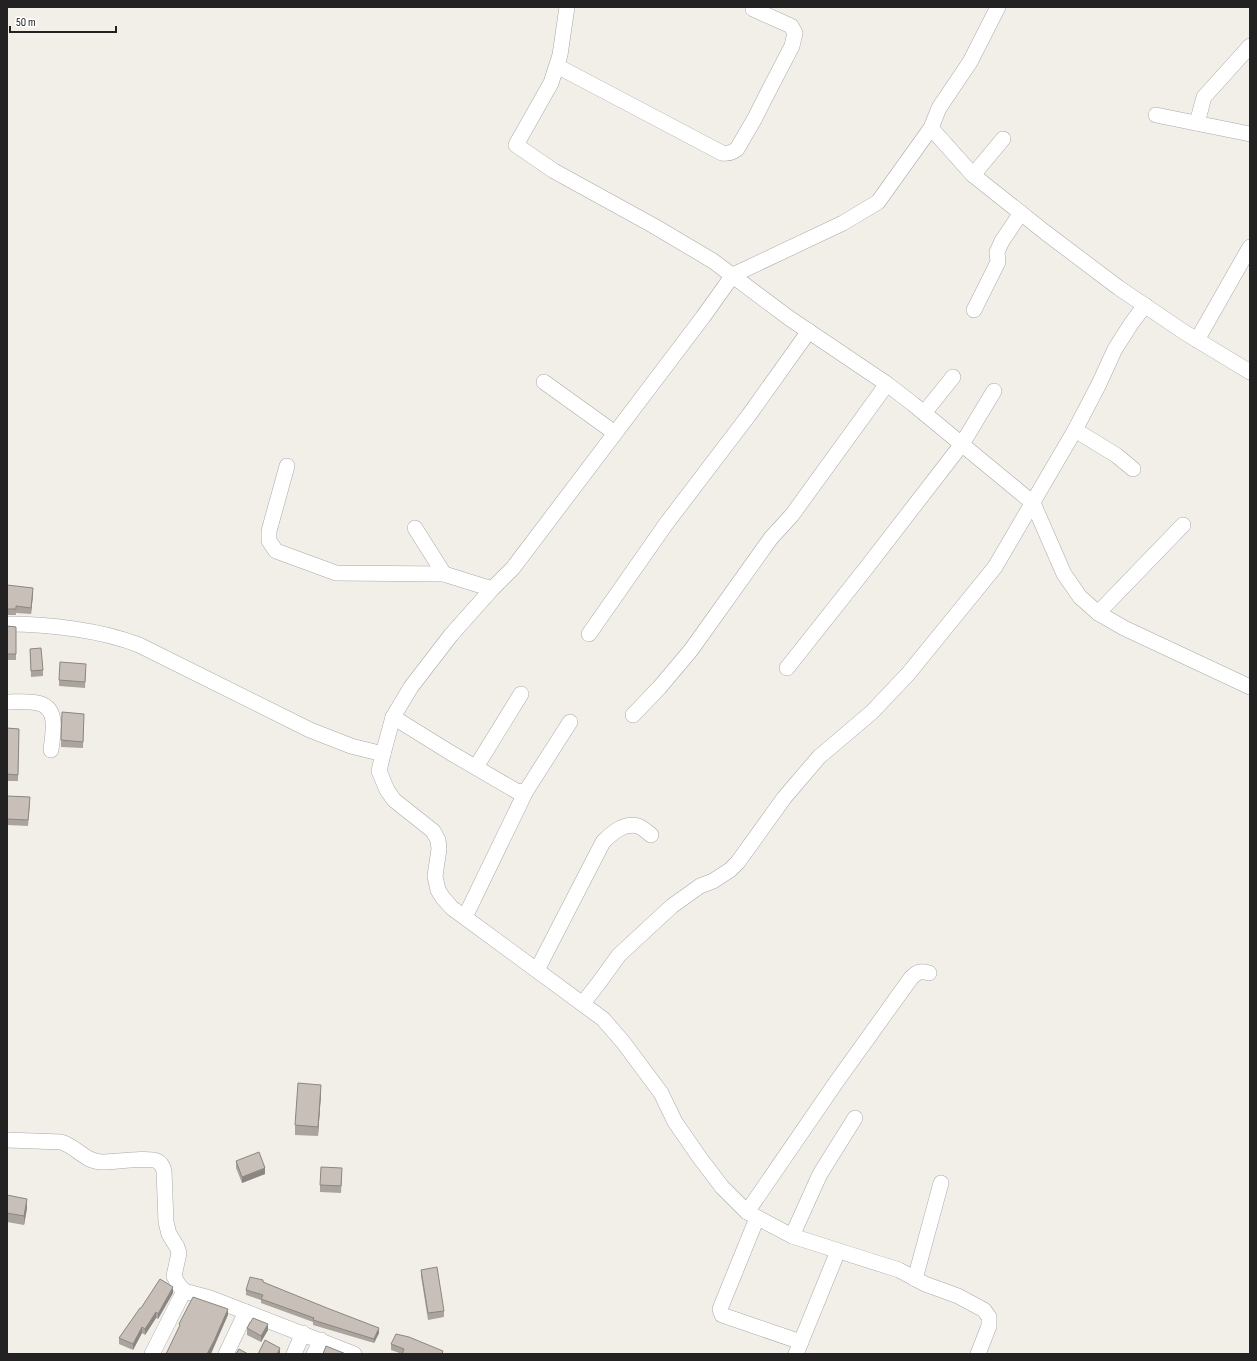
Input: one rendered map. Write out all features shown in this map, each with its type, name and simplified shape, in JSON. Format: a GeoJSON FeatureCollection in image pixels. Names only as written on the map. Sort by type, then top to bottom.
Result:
{"type":"FeatureCollection","features":[{"type":"Feature","properties":{"kind":"street"},"geometry":{"type":"LineString","coordinates":[[567,7],[557,66],[551,83],[516,145],[554,171],[654,226],[713,261],[772,305],[887,384],[924,413],[1033,503],[1064,574],[1080,597],[1098,613],[1250,687]]}},
{"type":"Feature","properties":{"kind":"street"},"geometry":{"type":"LineString","coordinates":[[978,1354],[990,1326],[990,1320],[986,1312],[958,1296],[915,1279],[899,1270],[792,1236],[752,1215],[722,1187],[675,1122],[661,1093],[623,1042],[603,1019],[452,908],[443,898],[438,890],[435,876],[439,850],[438,840],[433,832],[394,800],[387,790],[379,771],[382,754],[393,717],[411,687],[451,635],[513,568],[703,317],[733,275],[843,223],[878,202],[931,128],[939,108],[970,62],[998,7]]}},
{"type":"Feature","properties":{"kind":"street"},"geometry":{"type":"LineString","coordinates":[[557,66],[722,153],[727,154],[737,149],[756,118],[792,46],[795,33],[791,26],[753,9]]}},
{"type":"Feature","properties":{"kind":"street"},"geometry":{"type":"LineString","coordinates":[[1197,123],[1204,97],[1250,46]]}},
{"type":"Feature","properties":{"kind":"street"},"geometry":{"type":"LineString","coordinates":[[1156,115],[1250,134]]}},
{"type":"Feature","properties":{"kind":"street"},"geometry":{"type":"LineString","coordinates":[[931,128],[973,175],[1119,288],[1197,340],[1250,372]]}},
{"type":"Feature","properties":{"kind":"street"},"geometry":{"type":"LineString","coordinates":[[973,175],[1003,139]]}},
{"type":"Feature","properties":{"kind":"street"},"geometry":{"type":"LineString","coordinates":[[974,310],[998,262],[997,252],[1002,240],[1021,213]]}},
{"type":"Feature","properties":{"kind":"street"},"geometry":{"type":"LineString","coordinates":[[1197,340],[1250,247]]}},
{"type":"Feature","properties":{"kind":"street"},"geometry":{"type":"LineString","coordinates":[[583,1003],[619,956],[672,906],[700,886],[730,870],[738,862],[784,798],[819,757],[872,712],[908,674],[995,567],[1075,430],[1115,349],[1145,305]]}},
{"type":"Feature","properties":{"kind":"street"},"geometry":{"type":"LineString","coordinates":[[589,634],[666,524],[754,408],[809,331]]}},
{"type":"Feature","properties":{"kind":"street"},"geometry":{"type":"LineString","coordinates":[[924,413],[953,377]]}},
{"type":"Feature","properties":{"kind":"street"},"geometry":{"type":"LineString","coordinates":[[544,382],[615,432]]}},
{"type":"Feature","properties":{"kind":"street"},"geometry":{"type":"LineString","coordinates":[[633,715],[659,688],[691,650],[771,538],[792,515],[887,384]]}},
{"type":"Feature","properties":{"kind":"street"},"geometry":{"type":"LineString","coordinates":[[787,668],[962,444],[994,391]]}},
{"type":"Feature","properties":{"kind":"street"},"geometry":{"type":"LineString","coordinates":[[1075,430],[1116,455],[1133,469]]}},
{"type":"Feature","properties":{"kind":"street"},"geometry":{"type":"LineString","coordinates":[[287,466],[269,532],[269,541],[276,551],[336,573],[444,574],[492,589]]}},
{"type":"Feature","properties":{"kind":"street"},"geometry":{"type":"LineString","coordinates":[[1098,613],[1183,525]]}},
{"type":"Feature","properties":{"kind":"street"},"geometry":{"type":"LineString","coordinates":[[415,528],[444,574]]}},
{"type":"Feature","properties":{"kind":"street"},"geometry":{"type":"LineString","coordinates":[[7,624],[63,628],[125,639],[310,730],[351,746],[382,754]]}},
{"type":"Feature","properties":{"kind":"street"},"geometry":{"type":"LineString","coordinates":[[476,768],[521,694]]}},
{"type":"Feature","properties":{"kind":"street"},"geometry":{"type":"LineString","coordinates":[[7,702],[37,702],[45,705],[49,710],[53,721],[51,750]]}},
{"type":"Feature","properties":{"kind":"street"},"geometry":{"type":"LineString","coordinates":[[393,717],[518,792],[526,791]]}},
{"type":"Feature","properties":{"kind":"street"},"geometry":{"type":"LineString","coordinates":[[465,917],[526,791],[570,722]]}},
{"type":"Feature","properties":{"kind":"street"},"geometry":{"type":"LineString","coordinates":[[537,970],[603,842],[613,832],[631,825],[638,826],[651,835]]}},
{"type":"Feature","properties":{"kind":"street"},"geometry":{"type":"LineString","coordinates":[[838,1251],[798,1348],[722,1315],[720,1309],[752,1215],[837,1081],[911,978],[919,972],[924,971],[929,973]]}},
{"type":"Feature","properties":{"kind":"street"},"geometry":{"type":"LineString","coordinates":[[792,1236],[820,1174],[855,1118]]}},
{"type":"Feature","properties":{"kind":"street"},"geometry":{"type":"LineString","coordinates":[[7,1140],[61,1142],[68,1144],[96,1162],[154,1160],[161,1164],[164,1171],[166,1222],[169,1234],[179,1253],[174,1276],[184,1291],[210,1298],[354,1354]]}},
{"type":"Feature","properties":{"kind":"street"},"geometry":{"type":"LineString","coordinates":[[915,1279],[941,1183]]}},
{"type":"Feature","properties":{"kind":"street"},"geometry":{"type":"LineString","coordinates":[[152,1354],[184,1291]]}},
{"type":"Feature","properties":{"kind":"street"},"geometry":{"type":"LineString","coordinates":[[226,1354],[246,1312]]}},
{"type":"Feature","properties":{"kind":"street"},"geometry":{"type":"LineString","coordinates":[[294,1354],[303,1333]]}},
{"type":"Feature","properties":{"kind":"street"},"geometry":{"type":"LineString","coordinates":[[314,1354],[321,1340]]}},
{"type":"Feature","properties":{"kind":"building"},"geometry":{"type":"Polygon","coordinates":[[[7,585],[33,588],[31,608],[16,606],[16,609],[7,609],[7,585]]]}},
{"type":"Feature","properties":{"kind":"building"},"geometry":{"type":"Polygon","coordinates":[[[7,626],[16,627],[16,654],[7,654],[7,626]]]}},
{"type":"Feature","properties":{"kind":"building"},"geometry":{"type":"Polygon","coordinates":[[[41,648],[43,670],[31,671],[30,649],[41,648]]]}},
{"type":"Feature","properties":{"kind":"building"},"geometry":{"type":"Polygon","coordinates":[[[60,662],[86,664],[85,682],[59,680],[60,662]]]}},
{"type":"Feature","properties":{"kind":"building"},"geometry":{"type":"Polygon","coordinates":[[[62,712],[84,714],[83,742],[61,740],[62,712]]]}},
{"type":"Feature","properties":{"kind":"building"},"geometry":{"type":"Polygon","coordinates":[[[7,728],[19,729],[18,775],[7,774],[7,728]]]}},
{"type":"Feature","properties":{"kind":"building"},"geometry":{"type":"Polygon","coordinates":[[[7,796],[30,797],[28,820],[7,819],[7,796]]]}},
{"type":"Feature","properties":{"kind":"building"},"geometry":{"type":"Polygon","coordinates":[[[298,1083],[321,1085],[318,1127],[295,1125],[298,1083]]]}},
{"type":"Feature","properties":{"kind":"building"},"geometry":{"type":"Polygon","coordinates":[[[259,1152],[265,1168],[242,1177],[236,1161],[259,1152]]]}},
{"type":"Feature","properties":{"kind":"building"},"geometry":{"type":"Polygon","coordinates":[[[321,1167],[342,1168],[341,1186],[320,1185],[321,1167]]]}},
{"type":"Feature","properties":{"kind":"building"},"geometry":{"type":"Polygon","coordinates":[[[7,1195],[27,1199],[24,1216],[7,1213],[7,1195]]]}},
{"type":"Feature","properties":{"kind":"building"},"geometry":{"type":"Polygon","coordinates":[[[437,1267],[444,1311],[428,1313],[421,1270],[437,1267]]]}},
{"type":"Feature","properties":{"kind":"building"},"geometry":{"type":"Polygon","coordinates":[[[250,1277],[263,1280],[263,1282],[379,1328],[374,1339],[313,1320],[314,1318],[261,1299],[263,1295],[246,1290],[250,1277]]]}},
{"type":"Feature","properties":{"kind":"building"},"geometry":{"type":"Polygon","coordinates":[[[160,1279],[173,1287],[158,1314],[156,1312],[145,1329],[142,1327],[133,1344],[119,1338],[141,1308],[160,1279]]]}},
{"type":"Feature","properties":{"kind":"building"},"geometry":{"type":"Polygon","coordinates":[[[193,1297],[228,1309],[214,1341],[207,1354],[166,1354],[180,1325],[179,1324],[193,1297]]]}},
{"type":"Feature","properties":{"kind":"building"},"geometry":{"type":"Polygon","coordinates":[[[253,1318],[268,1324],[261,1336],[247,1328],[253,1318]]]}},
{"type":"Feature","properties":{"kind":"building"},"geometry":{"type":"Polygon","coordinates":[[[396,1334],[409,1337],[443,1351],[442,1354],[402,1354],[404,1349],[391,1344],[396,1334]]]}},
{"type":"Feature","properties":{"kind":"building"},"geometry":{"type":"Polygon","coordinates":[[[265,1340],[280,1348],[277,1354],[258,1354],[265,1340]]]}},
{"type":"Feature","properties":{"kind":"building"},"geometry":{"type":"Polygon","coordinates":[[[326,1346],[346,1354],[323,1354],[326,1346]]]}},
{"type":"Feature","properties":{"kind":"building"},"geometry":{"type":"Polygon","coordinates":[[[239,1349],[248,1354],[236,1354],[239,1349]]]}}]}
